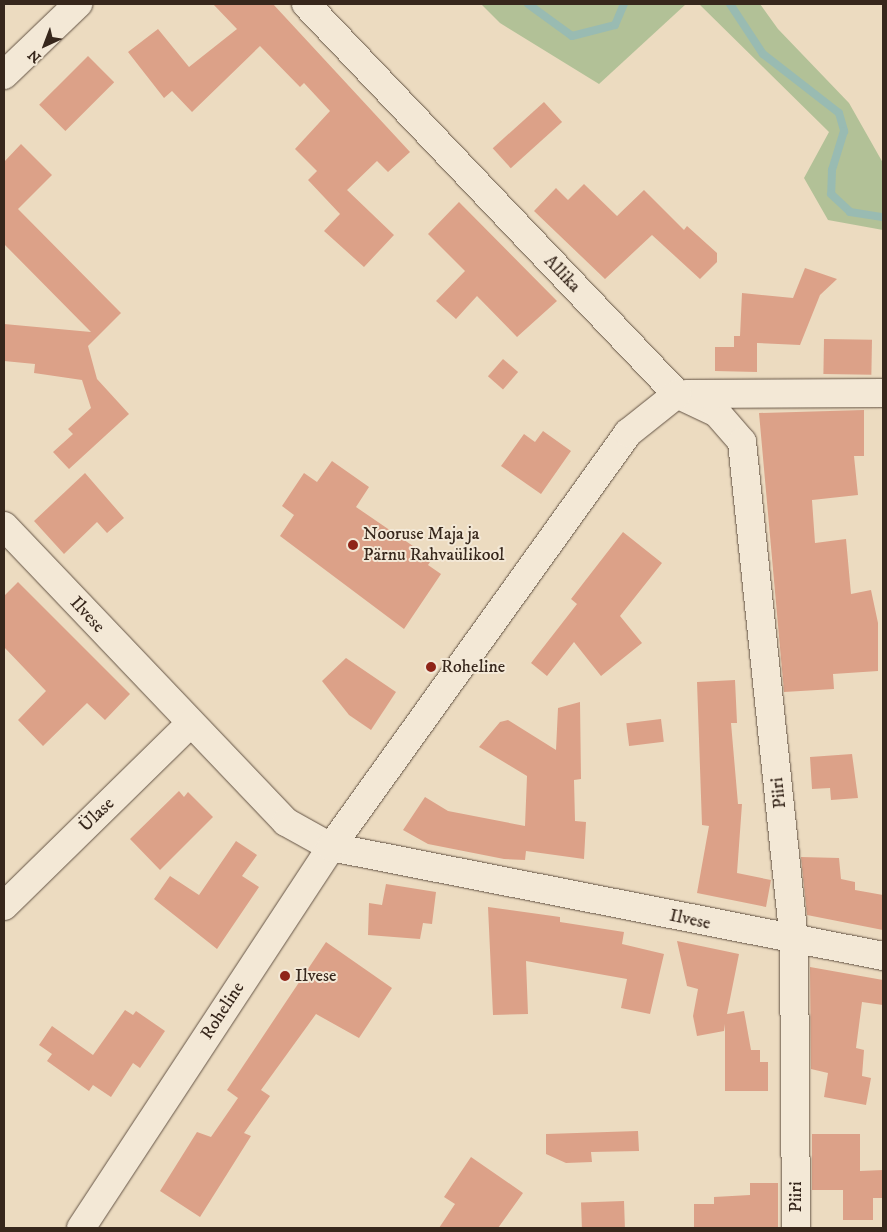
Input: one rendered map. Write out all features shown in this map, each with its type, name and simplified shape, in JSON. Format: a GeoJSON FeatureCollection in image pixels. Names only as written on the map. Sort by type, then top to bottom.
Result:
{"type":"FeatureCollection","features":[{"type":"Feature","properties":{"kind":"street"},"geometry":{"type":"LineString","coordinates":[[4,75],[78,4]]}},
{"type":"Feature","properties":{"kind":"street","name":"Allika"},"geometry":{"type":"LineString","coordinates":[[306,4],[677,394]]}},
{"type":"Feature","properties":{"kind":"street"},"geometry":{"type":"LineString","coordinates":[[677,394],[883,392]]}},
{"type":"Feature","properties":{"kind":"street","name":"Roheline"},"geometry":{"type":"LineString","coordinates":[[81,1228],[331,847],[628,433],[677,394]]}},
{"type":"Feature","properties":{"kind":"street","name":"Piiri"},"geometry":{"type":"LineString","coordinates":[[677,394],[717,413],[742,442],[794,941],[796,1228]]}},
{"type":"Feature","properties":{"kind":"street","name":"Ilvese"},"geometry":{"type":"LineString","coordinates":[[4,526],[190,724],[286,822],[331,847],[794,941],[883,956]]}},
{"type":"Feature","properties":{"kind":"street","name":"Ülase"},"geometry":{"type":"LineString","coordinates":[[4,906],[190,724]]}},
{"type":"Feature","properties":{"kind":"green space"},"geometry":{"type":"Polygon","coordinates":[[[481,4],[686,4],[599,84],[500,23],[481,4]]]}},
{"type":"Feature","properties":{"kind":"green space"},"geometry":{"type":"Polygon","coordinates":[[[699,4],[760,4],[778,29],[849,103],[883,163],[883,230],[828,220],[804,178],[829,132],[699,4]]]}},
{"type":"Feature","properties":{"kind":"building"},"geometry":{"type":"Polygon","coordinates":[[[213,4],[273,4],[410,152],[388,172],[377,161],[347,190],[394,235],[364,267],[324,231],[340,214],[308,180],[317,171],[295,149],[330,111],[304,83],[300,87],[260,46],[192,112],[172,91],[164,98],[128,52],[158,29],[189,67],[237,29],[213,4]]]}},
{"type":"Feature","properties":{"kind":"building"},"geometry":{"type":"Polygon","coordinates":[[[88,56],[114,82],[65,131],[39,105],[88,56]]]}},
{"type":"Feature","properties":{"kind":"building"},"geometry":{"type":"Polygon","coordinates":[[[544,102],[562,122],[511,168],[493,148],[544,102]]]}},
{"type":"Feature","properties":{"kind":"building"},"geometry":{"type":"Polygon","coordinates":[[[21,144],[52,175],[18,209],[121,313],[88,346],[97,379],[129,414],[69,469],[53,452],[73,434],[68,429],[91,408],[82,380],[34,373],[35,364],[4,361],[4,324],[91,332],[4,244],[4,162],[21,144]]]}},
{"type":"Feature","properties":{"kind":"building"},"geometry":{"type":"Polygon","coordinates":[[[584,184],[617,216],[644,190],[684,230],[687,226],[717,253],[717,262],[700,279],[652,235],[605,279],[534,211],[556,188],[568,200],[584,184]]]}},
{"type":"Feature","properties":{"kind":"building"},"geometry":{"type":"Polygon","coordinates":[[[459,202],[557,301],[517,337],[477,296],[456,319],[436,301],[465,271],[428,234],[459,202]]]}},
{"type":"Feature","properties":{"kind":"building"},"geometry":{"type":"Polygon","coordinates":[[[805,268],[837,279],[820,295],[800,345],[757,343],[757,372],[715,371],[715,347],[734,347],[734,336],[740,336],[742,293],[793,298],[805,268]]]}},
{"type":"Feature","properties":{"kind":"building"},"geometry":{"type":"Polygon","coordinates":[[[824,339],[872,340],[871,375],[823,374],[824,339]]]}},
{"type":"Feature","properties":{"kind":"building"},"geometry":{"type":"Polygon","coordinates":[[[503,359],[518,372],[503,389],[488,376],[503,359]]]}},
{"type":"Feature","properties":{"kind":"building"},"geometry":{"type":"Polygon","coordinates":[[[864,410],[864,456],[854,456],[858,495],[812,500],[815,543],[846,539],[851,594],[871,590],[878,623],[878,671],[833,674],[834,689],[784,692],[759,413],[864,410]]]}},
{"type":"Feature","properties":{"kind":"building"},"geometry":{"type":"Polygon","coordinates":[[[543,431],[571,451],[541,494],[501,466],[524,434],[535,442],[543,431]]]}},
{"type":"Feature","properties":{"kind":"building","name":"Nooruse Maja ja Pärnu Rahvaülikool"},"geometry":{"type":"Polygon","coordinates":[[[332,461],[369,487],[356,507],[432,559],[428,565],[441,574],[404,629],[280,536],[294,515],[282,506],[304,473],[317,482],[332,461]]]}},
{"type":"Feature","properties":{"kind":"building"},"geometry":{"type":"Polygon","coordinates":[[[85,473],[124,518],[107,533],[97,522],[64,554],[34,521],[85,473]]]}},
{"type":"Feature","properties":{"kind":"building"},"geometry":{"type":"Polygon","coordinates":[[[623,532],[662,563],[620,616],[642,643],[601,676],[574,642],[547,676],[531,663],[577,604],[571,599],[623,532]]]}},
{"type":"Feature","properties":{"kind":"building"},"geometry":{"type":"Polygon","coordinates":[[[18,582],[130,694],[105,720],[87,703],[43,746],[18,720],[46,691],[4,647],[4,596],[18,582]]]}},
{"type":"Feature","properties":{"kind":"building"},"geometry":{"type":"Polygon","coordinates":[[[346,658],[396,692],[371,730],[349,715],[322,681],[346,658]]]}},
{"type":"Feature","properties":{"kind":"building"},"geometry":{"type":"Polygon","coordinates":[[[735,680],[737,723],[731,723],[738,804],[742,804],[737,873],[771,880],[766,907],[697,893],[709,826],[702,825],[697,682],[735,680]]]}},
{"type":"Feature","properties":{"kind":"building"},"geometry":{"type":"Polygon","coordinates":[[[580,702],[581,779],[574,780],[575,821],[586,822],[584,859],[526,851],[525,860],[504,859],[428,844],[403,830],[425,797],[448,811],[525,826],[527,776],[479,747],[500,722],[508,720],[556,750],[558,708],[580,702]]]}},
{"type":"Feature","properties":{"kind":"building"},"geometry":{"type":"Polygon","coordinates":[[[661,719],[664,742],[629,746],[626,723],[661,719]]]}},
{"type":"Feature","properties":{"kind":"building"},"geometry":{"type":"Polygon","coordinates":[[[852,754],[858,798],[831,800],[830,788],[812,789],[810,757],[852,754]]]}},
{"type":"Feature","properties":{"kind":"building"},"geometry":{"type":"Polygon","coordinates":[[[179,791],[184,797],[188,792],[213,817],[160,870],[130,839],[179,791]]]}},
{"type":"Feature","properties":{"kind":"building"},"geometry":{"type":"Polygon","coordinates":[[[236,841],[257,855],[242,876],[259,887],[217,949],[154,899],[170,876],[199,895],[236,841]]]}},
{"type":"Feature","properties":{"kind":"building"},"geometry":{"type":"Polygon","coordinates":[[[801,857],[839,858],[841,879],[855,882],[855,890],[883,895],[883,930],[807,915],[801,857]]]}},
{"type":"Feature","properties":{"kind":"building"},"geometry":{"type":"Polygon","coordinates":[[[386,884],[436,892],[432,924],[423,923],[420,939],[368,935],[369,903],[382,905],[386,884]]]}},
{"type":"Feature","properties":{"kind":"building"},"geometry":{"type":"Polygon","coordinates":[[[488,907],[560,917],[560,922],[624,932],[622,944],[664,954],[650,1014],[621,1008],[627,979],[526,961],[528,1014],[493,1015],[488,907]]]}},
{"type":"Feature","properties":{"kind":"building"},"geometry":{"type":"Polygon","coordinates":[[[677,941],[739,954],[727,1014],[744,1011],[751,1050],[760,1050],[760,1062],[768,1062],[768,1091],[725,1091],[725,1024],[724,1031],[697,1036],[693,1016],[698,989],[687,986],[677,941]]]}},
{"type":"Feature","properties":{"kind":"building"},"geometry":{"type":"Polygon","coordinates":[[[326,942],[392,988],[359,1038],[316,1014],[261,1090],[270,1096],[244,1133],[251,1136],[200,1217],[160,1191],[197,1132],[211,1137],[238,1098],[227,1090],[326,942]]]}},
{"type":"Feature","properties":{"kind":"building"},"geometry":{"type":"Polygon","coordinates":[[[810,967],[883,980],[883,1005],[862,1002],[856,1048],[864,1050],[862,1076],[871,1078],[866,1105],[824,1097],[828,1073],[811,1069],[810,967]]]}},
{"type":"Feature","properties":{"kind":"building"},"geometry":{"type":"Polygon","coordinates":[[[125,1010],[133,1015],[136,1011],[165,1031],[140,1068],[133,1063],[111,1097],[93,1085],[89,1091],[47,1061],[52,1054],[39,1045],[52,1026],[93,1055],[125,1010]]]}},
{"type":"Feature","properties":{"kind":"building"},"geometry":{"type":"Polygon","coordinates":[[[638,1131],[639,1151],[591,1152],[592,1162],[566,1163],[546,1154],[546,1134],[638,1131]]]}},
{"type":"Feature","properties":{"kind":"building"},"geometry":{"type":"Polygon","coordinates":[[[812,1134],[860,1134],[860,1171],[883,1170],[883,1198],[873,1198],[873,1220],[843,1220],[843,1190],[812,1190],[812,1134]]]}},
{"type":"Feature","properties":{"kind":"building"},"geometry":{"type":"Polygon","coordinates":[[[471,1157],[523,1193],[498,1228],[439,1228],[455,1204],[444,1197],[471,1157]]]}},
{"type":"Feature","properties":{"kind":"building"},"geometry":{"type":"Polygon","coordinates":[[[750,1183],[778,1183],[778,1228],[694,1228],[694,1204],[714,1204],[714,1197],[750,1195],[750,1183]]]}},
{"type":"Feature","properties":{"kind":"building"},"geometry":{"type":"Polygon","coordinates":[[[624,1201],[625,1228],[582,1228],[581,1203],[624,1201]]]}},
{"type":"Feature","properties":{"kind":"waterway"},"geometry":{"type":"LineString","coordinates":[[528,4],[572,36],[615,25],[624,4]]}},
{"type":"Feature","properties":{"kind":"waterway"},"geometry":{"type":"LineString","coordinates":[[730,4],[763,54],[839,113],[844,131],[832,170],[831,194],[850,212],[883,217]]}},
{"type":"Feature","properties":{"kind":"place","name":"Nooruse Maja ja Pärnu Rahvaülikool"},"geometry":{"type":"Point","coordinates":[353,545]}},
{"type":"Feature","properties":{"kind":"place","name":"Roheline"},"geometry":{"type":"Point","coordinates":[431,667]}},
{"type":"Feature","properties":{"kind":"place","name":"Ilvese"},"geometry":{"type":"Point","coordinates":[285,976]}}]}
